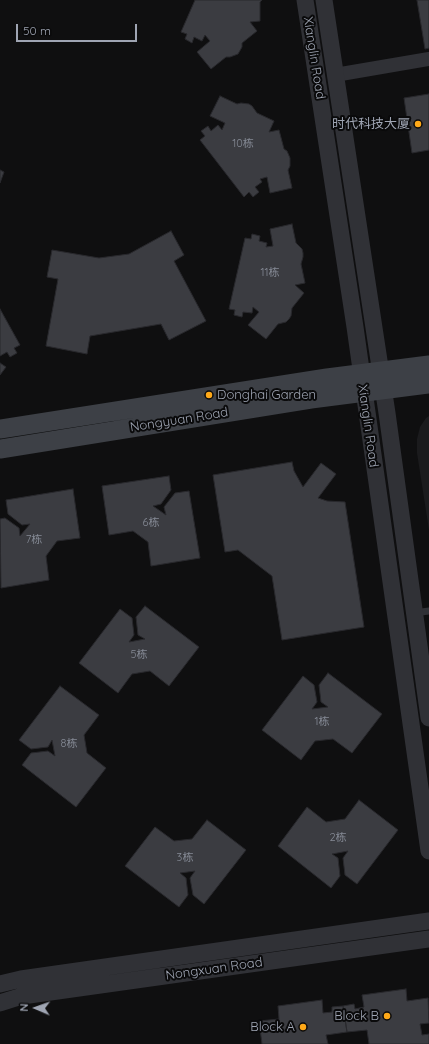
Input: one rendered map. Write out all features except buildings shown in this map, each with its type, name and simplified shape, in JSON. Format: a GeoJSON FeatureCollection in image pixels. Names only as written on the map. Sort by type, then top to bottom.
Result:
{"type":"FeatureCollection","features":[{"type":"Feature","properties":{"kind":"main road","name":"Nongyuan Road"},"geometry":{"type":"LineString","coordinates":[[0,429],[429,365]]}},
{"type":"Feature","properties":{"kind":"main road","name":"Nongyuan Road"},"geometry":{"type":"LineString","coordinates":[[0,449],[311,399],[429,384]]}},
{"type":"Feature","properties":{"kind":"street","name":"Xianglin Road"},"geometry":{"type":"LineString","coordinates":[[305,0],[364,392],[416,669],[429,718]]}},
{"type":"Feature","properties":{"kind":"street","name":"Xianglin Road"},"geometry":{"type":"LineString","coordinates":[[324,0],[381,371],[422,612],[416,669],[429,851]]}},
{"type":"Feature","properties":{"kind":"street"},"geometry":{"type":"LineString","coordinates":[[336,75],[429,59]]}},
{"type":"Feature","properties":{"kind":"street","name":"Nongxuan Road"},"geometry":{"type":"LineString","coordinates":[[0,984],[21,979],[429,922]]}},
{"type":"Feature","properties":{"kind":"street","name":"Nongxuan Road"},"geometry":{"type":"LineString","coordinates":[[0,1003],[22,996],[429,939]]}},
{"type":"Feature","properties":{"kind":"shaded area"},"geometry":{"type":"Polygon","coordinates":[[[429,416],[429,530],[417,453],[417,439],[420,427],[429,416]]]}},
{"type":"Feature","properties":{"kind":"place","name":"时代科技大厦"},"geometry":{"type":"Point","coordinates":[418,124]}},
{"type":"Feature","properties":{"kind":"place","name":"Donghai Garden"},"geometry":{"type":"Point","coordinates":[209,395]}},
{"type":"Feature","properties":{"kind":"place","name":"Block B"},"geometry":{"type":"Point","coordinates":[387,1016]}},
{"type":"Feature","properties":{"kind":"place","name":"Block A"},"geometry":{"type":"Point","coordinates":[303,1027]}}]}
